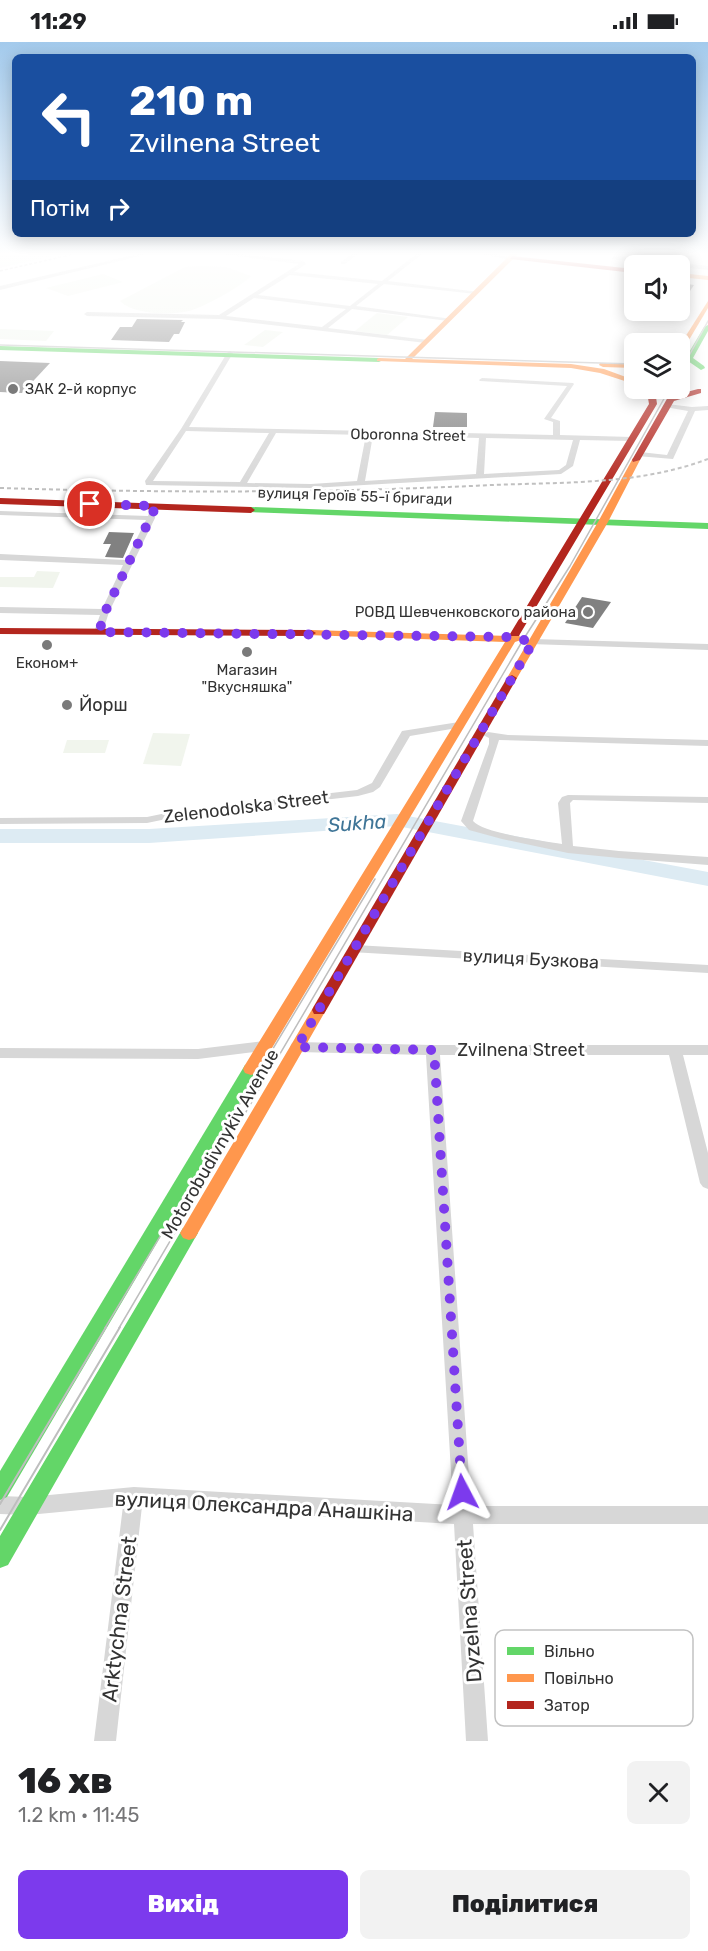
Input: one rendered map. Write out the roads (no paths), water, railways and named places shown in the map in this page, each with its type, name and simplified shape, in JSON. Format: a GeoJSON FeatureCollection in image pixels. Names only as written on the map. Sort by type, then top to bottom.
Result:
{"type":"FeatureCollection","features":[{"type":"Feature","properties":{"kind":"main road"},"geometry":{"type":"LineString","coordinates":[[408,359],[434,333]]}},
{"type":"Feature","properties":{"kind":"main road"},"geometry":{"type":"LineString","coordinates":[[704,333],[689,359],[705,368]]}},
{"type":"Feature","properties":{"kind":"main road"},"geometry":{"type":"LineString","coordinates":[[0,347],[624,366]]}},
{"type":"Feature","properties":{"kind":"main road"},"geometry":{"type":"LineString","coordinates":[[230,354],[572,366],[624,380]]}},
{"type":"Feature","properties":{"kind":"main road"},"geometry":{"type":"LineString","coordinates":[[690,367],[705,368]]}},
{"type":"Feature","properties":{"kind":"main road"},"geometry":{"type":"LineString","coordinates":[[667,406],[675,397],[703,390]]}},
{"type":"Feature","properties":{"kind":"main road","name":"Motorobudivnykiv Avenue"},"geometry":{"type":"LineString","coordinates":[[0,1490],[196,1157],[398,830],[511,637],[585,521],[653,404],[652,399]]}},
{"type":"Feature","properties":{"kind":"main road","name":"Motorobudivnykiv Avenue"},"geometry":{"type":"LineString","coordinates":[[0,1557],[440,802],[488,735],[533,642],[667,406]]}},
{"type":"Feature","properties":{"kind":"main road","name":"вулиця Героїв 55-ї бригади"},"geometry":{"type":"LineString","coordinates":[[0,501],[153,512],[585,521],[708,526]]}},
{"type":"Feature","properties":{"kind":"main road"},"geometry":{"type":"LineString","coordinates":[[0,631],[511,637],[533,642]]}},
{"type":"Feature","properties":{"kind":"street"},"geometry":{"type":"LineString","coordinates":[[360,333],[426,341]]}},
{"type":"Feature","properties":{"kind":"street"},"geometry":{"type":"LineString","coordinates":[[184,429],[230,354]]}},
{"type":"Feature","properties":{"kind":"street"},"geometry":{"type":"LineString","coordinates":[[482,380],[571,384],[547,419],[557,421],[556,438]]}},
{"type":"Feature","properties":{"kind":"street"},"geometry":{"type":"LineString","coordinates":[[667,406],[708,408]]}},
{"type":"Feature","properties":{"kind":"street"},"geometry":{"type":"LineString","coordinates":[[640,454],[670,457],[692,409]]}},
{"type":"Feature","properties":{"kind":"street","name":"Oboronna Street"},"geometry":{"type":"LineString","coordinates":[[184,429],[632,440]]}},
{"type":"Feature","properties":{"kind":"street","name":"вулиця Героїв 55-ї бригади"},"geometry":{"type":"LineString","coordinates":[[184,429],[148,480],[149,483],[155,485],[319,486],[561,472],[569,466],[577,438]]}},
{"type":"Feature","properties":{"kind":"street"},"geometry":{"type":"LineString","coordinates":[[242,485],[273,432]]}},
{"type":"Feature","properties":{"kind":"street"},"geometry":{"type":"LineString","coordinates":[[361,482],[370,435]]}},
{"type":"Feature","properties":{"kind":"street"},"geometry":{"type":"LineString","coordinates":[[480,476],[483,436]]}},
{"type":"Feature","properties":{"kind":"street"},"geometry":{"type":"LineString","coordinates":[[0,513],[153,512],[105,612],[99,632]]}},
{"type":"Feature","properties":{"kind":"street"},"geometry":{"type":"LineString","coordinates":[[0,557],[128,563]]}},
{"type":"Feature","properties":{"kind":"street"},"geometry":{"type":"LineString","coordinates":[[0,610],[105,612]]}},
{"type":"Feature","properties":{"kind":"street"},"geometry":{"type":"LineString","coordinates":[[533,642],[708,647]]}},
{"type":"Feature","properties":{"kind":"street","name":"Zelenodolska Street"},"geometry":{"type":"LineString","coordinates":[[0,821],[147,820],[176,814],[358,793],[376,785],[406,733],[459,725]]}},
{"type":"Feature","properties":{"kind":"street"},"geometry":{"type":"LineString","coordinates":[[488,735],[708,743]]}},
{"type":"Feature","properties":{"kind":"street"},"geometry":{"type":"LineString","coordinates":[[488,735],[494,744],[467,821],[469,825],[479,830],[568,849],[622,857],[708,861]]}},
{"type":"Feature","properties":{"kind":"street"},"geometry":{"type":"LineString","coordinates":[[568,849],[564,803],[572,796],[708,800]]}},
{"type":"Feature","properties":{"kind":"street","name":"вулиця Бузкова"},"geometry":{"type":"LineString","coordinates":[[355,949],[708,969]]}},
{"type":"Feature","properties":{"kind":"street"},"geometry":{"type":"LineString","coordinates":[[0,1053],[198,1054],[264,1046]]}},
{"type":"Feature","properties":{"kind":"street","name":"Zvilnena Street"},"geometry":{"type":"LineString","coordinates":[[297,1047],[434,1050],[708,1050]]}},
{"type":"Feature","properties":{"kind":"street","name":"Dyzelna Street"},"geometry":{"type":"LineString","coordinates":[[434,1050],[477,1741]]}},
{"type":"Feature","properties":{"kind":"street"},"geometry":{"type":"LineString","coordinates":[[675,1050],[708,1183]]}},
{"type":"Feature","properties":{"kind":"street","name":"вулиця Олександра Анашкіна"},"geometry":{"type":"LineString","coordinates":[[0,1505],[28,1506],[134,1496],[463,1515],[708,1515]]}},
{"type":"Feature","properties":{"kind":"street","name":"Arktychna Street"},"geometry":{"type":"LineString","coordinates":[[105,1741],[134,1496]]}},
{"type":"Feature","properties":{"kind":"waterway","name":"Sukha"},"geometry":{"type":"LineString","coordinates":[[0,836],[149,836],[397,820],[708,879]]}},
{"type":"Feature","properties":{"kind":"tram line"},"geometry":{"type":"LineString","coordinates":[[690,354],[701,333]]}},
{"type":"Feature","properties":{"kind":"tram line"},"geometry":{"type":"LineString","coordinates":[[0,345],[624,364]]}},
{"type":"Feature","properties":{"kind":"tram line"},"geometry":{"type":"LineString","coordinates":[[119,1328],[523,640],[570,566],[664,399]]}},
{"type":"Feature","properties":{"kind":"tram line"},"geometry":{"type":"LineString","coordinates":[[105,1328],[375,879]]}},
{"type":"Feature","properties":{"kind":"tram line"},"geometry":{"type":"LineString","coordinates":[[0,1504],[106,1327]]}},
{"type":"Feature","properties":{"kind":"tram line"},"geometry":{"type":"LineString","coordinates":[[0,1530],[120,1327]]}},
{"type":"Feature","properties":{"kind":"railway"},"geometry":{"type":"LineString","coordinates":[[0,488],[123,491],[308,491],[602,481],[655,474],[708,459]]}},
{"type":"Feature","properties":{"kind":"place","name":"ЗАК 2-й корпус"},"geometry":{"type":"Point","coordinates":[13,389]}},
{"type":"Feature","properties":{"kind":"place","name":"РОВД Шевченковского района"},"geometry":{"type":"Point","coordinates":[588,612]}},
{"type":"Feature","properties":{"kind":"place","name":"Економ+"},"geometry":{"type":"Point","coordinates":[47,645]}},
{"type":"Feature","properties":{"kind":"place","name":"Магазин \"Вкусняшка\""},"geometry":{"type":"Point","coordinates":[247,652]}},
{"type":"Feature","properties":{"kind":"place","name":"Йорш"},"geometry":{"type":"Point","coordinates":[67,705]}}]}
